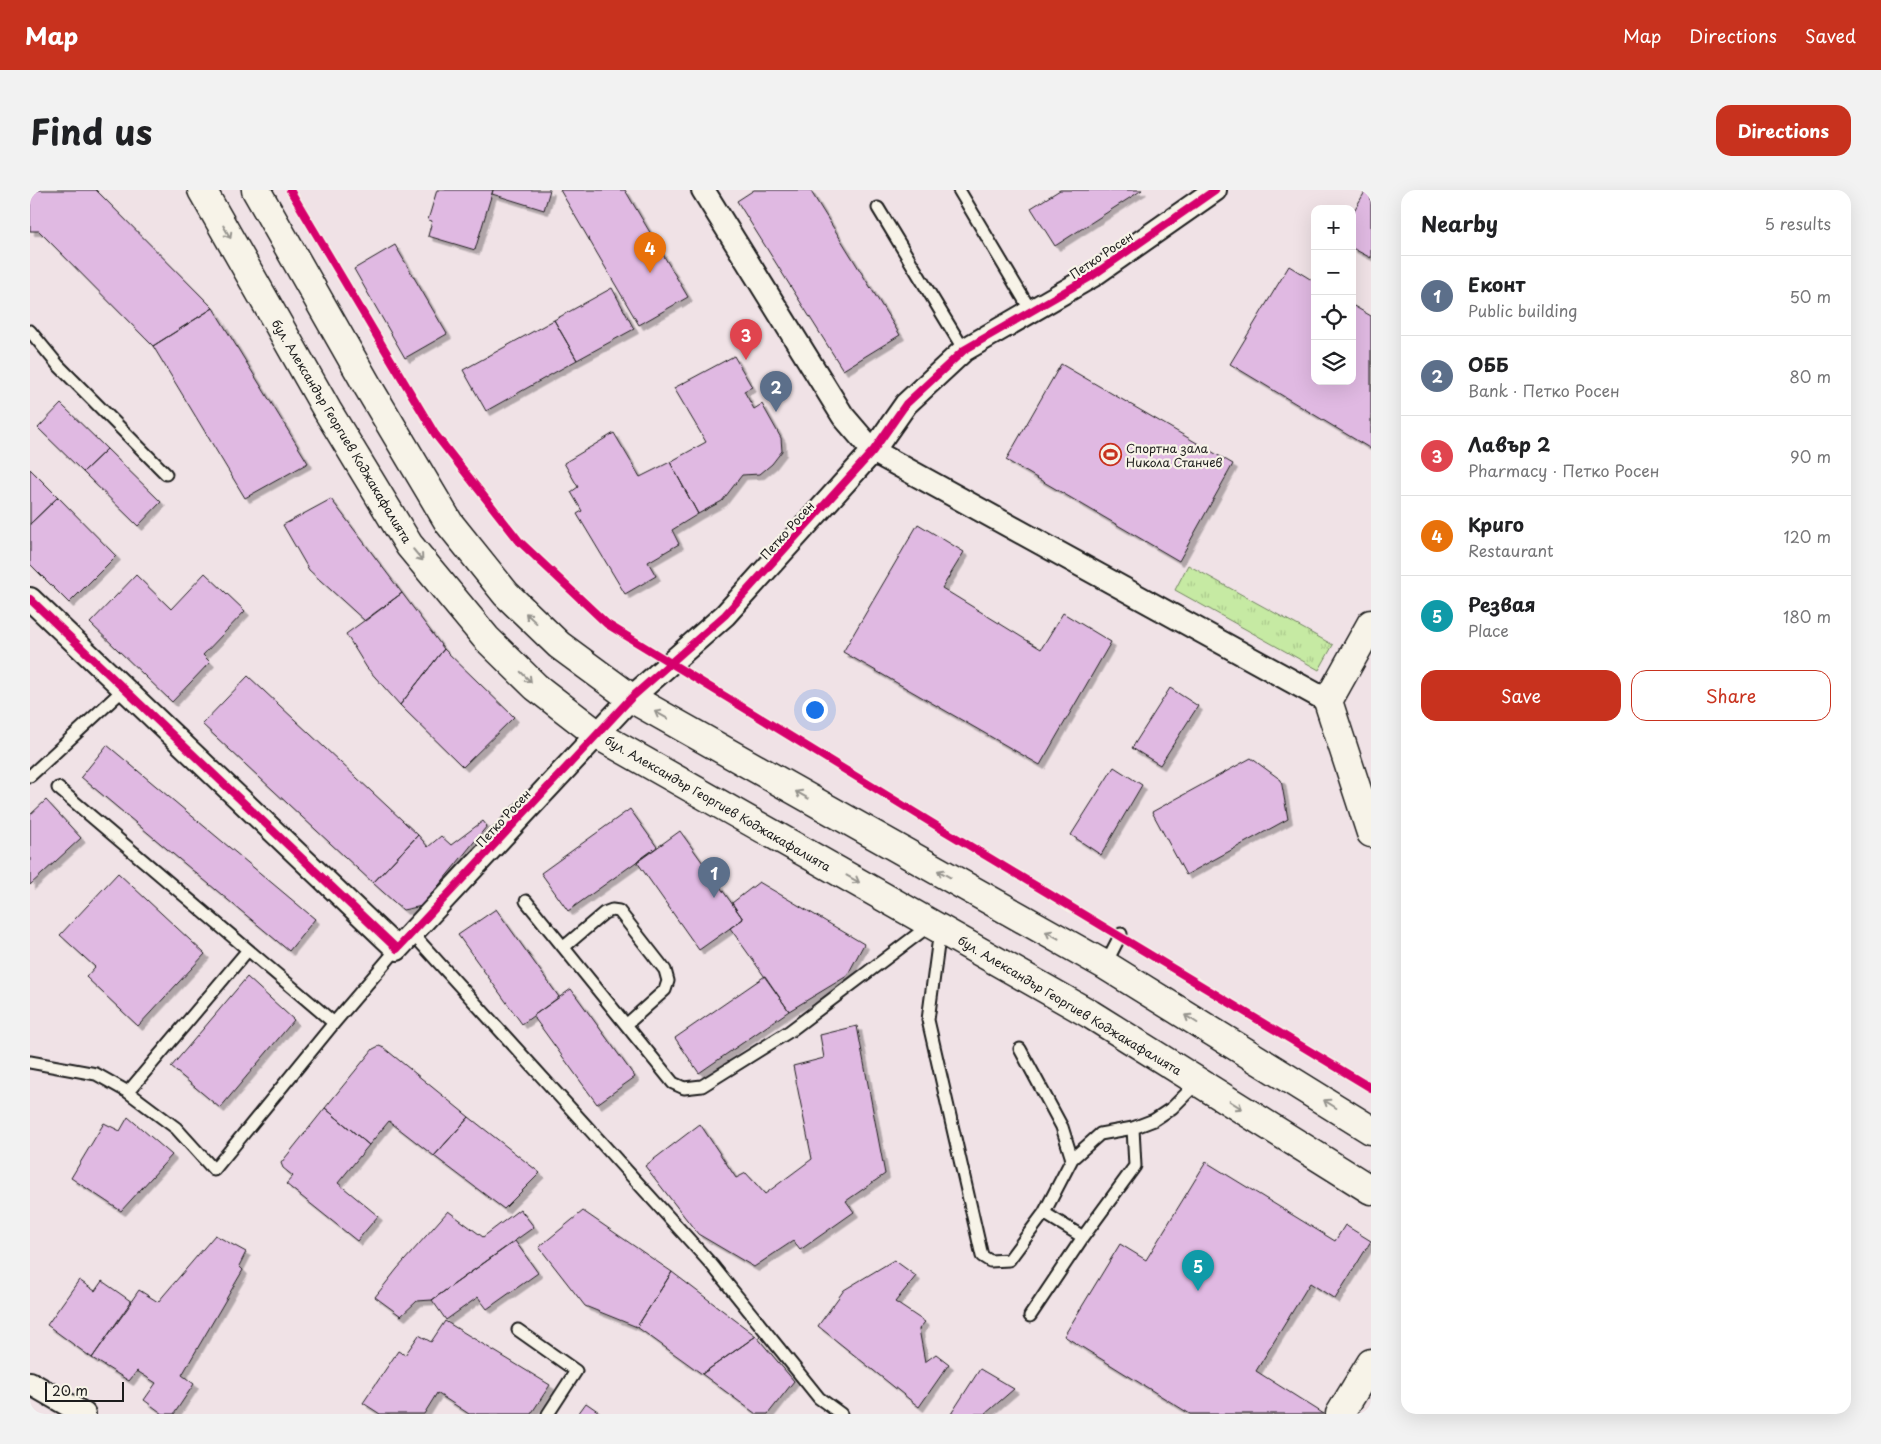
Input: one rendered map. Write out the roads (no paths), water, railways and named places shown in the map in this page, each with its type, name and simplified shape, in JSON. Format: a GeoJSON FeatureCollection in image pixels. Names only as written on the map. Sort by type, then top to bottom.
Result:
{"type":"FeatureCollection","features":[{"type":"Feature","properties":{"kind":"main road","name":"бул. Александър Георгиев Коджакафалията"},"geometry":{"type":"LineString","coordinates":[[202,190],[327,410],[409,545],[486,638],[536,687],[598,734],[1090,1014],[1371,1190]]}},
{"type":"Feature","properties":{"kind":"main road"},"geometry":{"type":"LineString","coordinates":[[256,190],[367,385],[449,523],[506,594],[559,645],[630,698],[1105,965],[1371,1130]]}},
{"type":"Feature","properties":{"kind":"main road"},"geometry":{"type":"LineString","coordinates":[[1371,624],[1328,701],[1371,833]]}},
{"type":"Feature","properties":{"kind":"main road"},"geometry":{"type":"LineString","coordinates":[[1340,1414],[1371,1363]]}},
{"type":"Feature","properties":{"kind":"street"},"geometry":{"type":"LineString","coordinates":[[703,190],[842,416],[873,451],[1328,701]]}},
{"type":"Feature","properties":{"kind":"street","name":"Петко Росен"},"geometry":{"type":"LineString","coordinates":[[404,941],[630,698],[725,615],[873,451],[906,404],[964,350],[1092,276],[1215,190]]}},
{"type":"Feature","properties":{"kind":"street"},"geometry":{"type":"LineString","coordinates":[[30,600],[124,689],[404,941]]}},
{"type":"Feature","properties":{"kind":"street"},"geometry":{"type":"LineString","coordinates":[[30,1383],[84,1414]]}},
{"type":"Feature","properties":{"kind":"lane"},"geometry":{"type":"LineString","coordinates":[[959,190],[1031,311]]}},
{"type":"Feature","properties":{"kind":"lane"},"geometry":{"type":"LineString","coordinates":[[878,208],[964,350]]}},
{"type":"Feature","properties":{"kind":"lane"},"geometry":{"type":"LineString","coordinates":[[30,331],[58,365],[166,474]]}},
{"type":"Feature","properties":{"kind":"lane"},"geometry":{"type":"LineString","coordinates":[[30,776],[124,689]]}},
{"type":"Feature","properties":{"kind":"lane"},"geometry":{"type":"LineString","coordinates":[[58,788],[334,1023]]}},
{"type":"Feature","properties":{"kind":"lane"},"geometry":{"type":"LineString","coordinates":[[526,901],[673,1082],[684,1088],[702,1086],[790,1031],[936,926]]}},
{"type":"Feature","properties":{"kind":"lane"},"geometry":{"type":"LineString","coordinates":[[564,946],[604,912],[619,911],[665,970],[668,981],[665,990],[627,1024]]}},
{"type":"Feature","properties":{"kind":"lane"},"geometry":{"type":"LineString","coordinates":[[936,926],[928,1020],[982,1256],[990,1261],[1009,1260],[1044,1213],[1072,1159],[1100,1134],[1133,1128],[1154,1120],[1172,1108],[1199,1082]]}},
{"type":"Feature","properties":{"kind":"lane"},"geometry":{"type":"LineString","coordinates":[[1105,965],[1121,934]]}},
{"type":"Feature","properties":{"kind":"lane"},"geometry":{"type":"LineString","coordinates":[[30,1062],[96,1074],[128,1092],[176,1128],[214,1170],[334,1023],[404,941],[712,1265],[819,1398],[841,1414]]}},
{"type":"Feature","properties":{"kind":"lane"},"geometry":{"type":"LineString","coordinates":[[128,1092],[248,950]]}},
{"type":"Feature","properties":{"kind":"lane"},"geometry":{"type":"LineString","coordinates":[[1020,1049],[1062,1128],[1072,1159]]}},
{"type":"Feature","properties":{"kind":"lane"},"geometry":{"type":"LineString","coordinates":[[1030,1316],[1083,1237],[1135,1166],[1133,1128]]}},
{"type":"Feature","properties":{"kind":"lane"},"geometry":{"type":"LineString","coordinates":[[1044,1213],[1083,1237]]}},
{"type":"Feature","properties":{"kind":"lane"},"geometry":{"type":"LineString","coordinates":[[518,1330],[576,1371],[548,1414]]}},
{"type":"Feature","properties":{"kind":"place","name":"Криго"},"geometry":{"type":"Point","coordinates":[650,273]}},
{"type":"Feature","properties":{"kind":"place","name":"Лавър 2"},"geometry":{"type":"Point","coordinates":[746,360]}},
{"type":"Feature","properties":{"kind":"place","name":"ОББ"},"geometry":{"type":"Point","coordinates":[776,412]}},
{"type":"Feature","properties":{"kind":"place","name":"Спортна зала Никола Станчев"},"geometry":{"type":"Point","coordinates":[1110,455]}},
{"type":"Feature","properties":{"kind":"place","name":"Еконт"},"geometry":{"type":"Point","coordinates":[714,898]}},
{"type":"Feature","properties":{"kind":"place","name":"Резвая"},"geometry":{"type":"Point","coordinates":[1198,1291]}}]}
